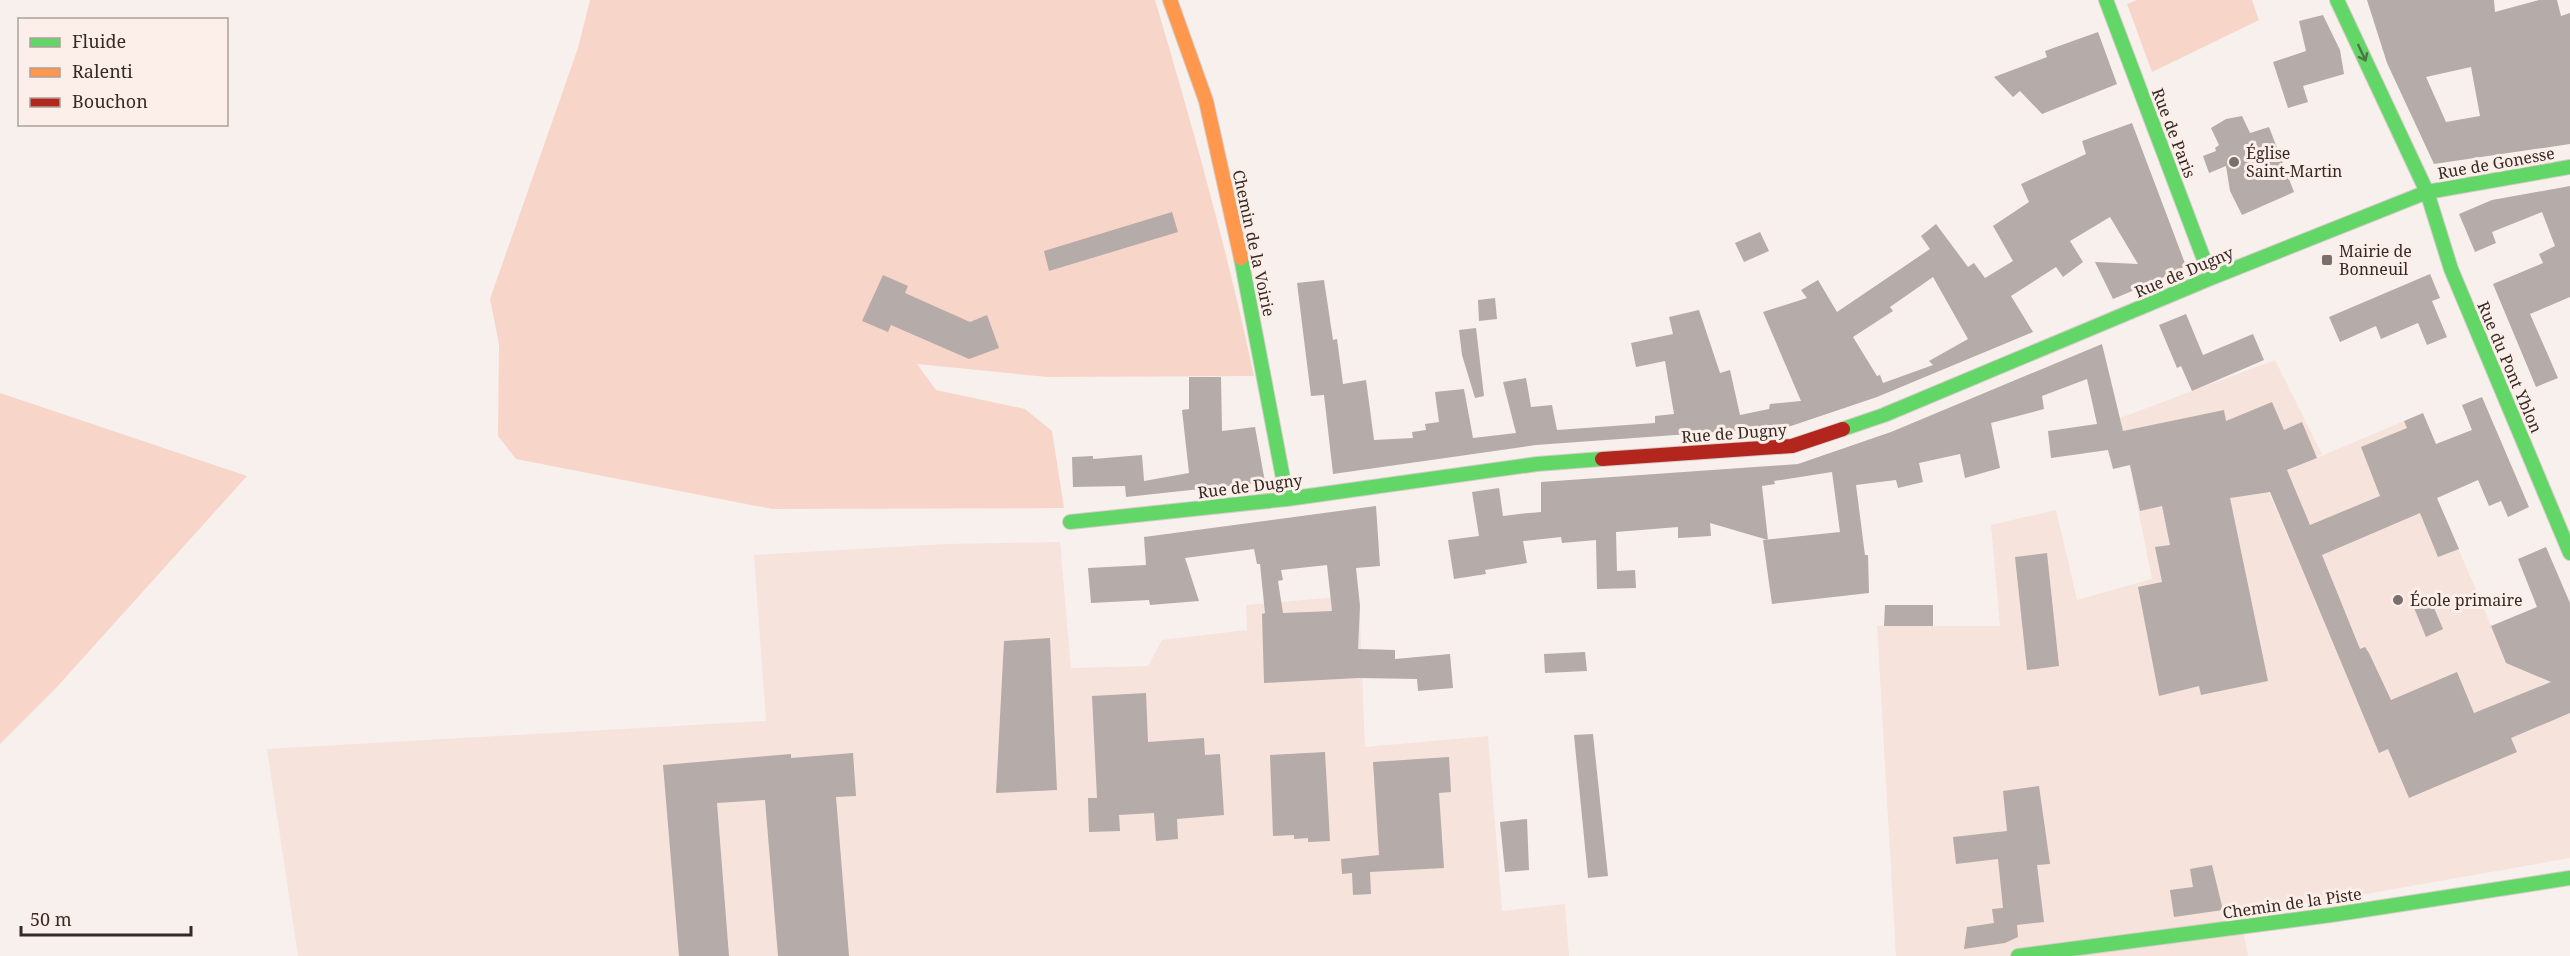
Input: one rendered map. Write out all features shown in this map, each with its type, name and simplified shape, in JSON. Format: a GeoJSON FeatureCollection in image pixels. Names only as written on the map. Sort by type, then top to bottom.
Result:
{"type":"FeatureCollection","features":[{"type":"Feature","properties":{"kind":"street","name":"Chemin de la Voirie"},"geometry":{"type":"LineString","coordinates":[[1170,0],[1206,101],[1249,293],[1287,499]]}},
{"type":"Feature","properties":{"kind":"street","name":"Rue de Paris"},"geometry":{"type":"LineString","coordinates":[[2106,0],[2211,278]]}},
{"type":"Feature","properties":{"kind":"street","name":"Rue du Pont Yblon"},"geometry":{"type":"LineString","coordinates":[[2337,0],[2427,192],[2451,269],[2570,552]]}},
{"type":"Feature","properties":{"kind":"street","name":"Rue de Gonesse"},"geometry":{"type":"LineString","coordinates":[[2427,192],[2570,167]]}},
{"type":"Feature","properties":{"kind":"street","name":"Rue de Dugny"},"geometry":{"type":"LineString","coordinates":[[1070,522],[1287,499],[1537,465],[1792,446],[1884,415],[2211,278],[2427,192]]}},
{"type":"Feature","properties":{"kind":"street","name":"Chemin de la Piste"},"geometry":{"type":"LineString","coordinates":[[2018,956],[2331,915],[2570,878]]}},
{"type":"Feature","properties":{"kind":"shaded area"},"geometry":{"type":"Polygon","coordinates":[[[590,0],[1155,0],[1208,187],[1254,376],[1047,377],[917,364],[936,390],[1025,409],[1052,431],[1064,508],[772,509],[516,459],[498,436],[499,344],[490,299],[578,48],[590,0]]]}},
{"type":"Feature","properties":{"kind":"shaded area"},"geometry":{"type":"Polygon","coordinates":[[[2137,0],[2252,0],[2259,20],[2152,72],[2127,4],[2137,0]]]}},
{"type":"Feature","properties":{"kind":"shaded area"},"geometry":{"type":"Polygon","coordinates":[[[2275,360],[2322,454],[2263,479],[2293,549],[2265,480],[2404,421],[2507,663],[2570,656],[2570,858],[2240,916],[2248,956],[1896,956],[1877,626],[2000,626],[1991,525],[2056,510],[2077,600],[2152,579],[2120,418],[2275,360]]]}},
{"type":"Feature","properties":{"kind":"shaded area"},"geometry":{"type":"Polygon","coordinates":[[[0,393],[247,476],[56,688],[0,744],[0,393]]]}},
{"type":"Feature","properties":{"kind":"shaded area"},"geometry":{"type":"Polygon","coordinates":[[[1060,542],[1071,668],[1148,666],[1162,640],[1247,630],[1246,605],[1359,595],[1365,747],[1488,736],[1502,911],[1565,904],[1569,956],[298,956],[267,749],[766,721],[754,555],[946,544],[1060,542]]]}},
{"type":"Feature","properties":{"kind":"building"},"geometry":{"type":"Polygon","coordinates":[[[2367,0],[2494,0],[2495,12],[2539,0],[2557,0],[2561,16],[2570,13],[2570,144],[2434,164],[2387,63],[2367,0]],[[2471,67],[2426,77],[2446,122],[2480,116],[2471,67]]]}},
{"type":"Feature","properties":{"kind":"building"},"geometry":{"type":"Polygon","coordinates":[[[2323,15],[2340,50],[2344,74],[2303,86],[2308,102],[2288,108],[2273,62],[2306,51],[2299,21],[2323,15]]]}},
{"type":"Feature","properties":{"kind":"building"},"geometry":{"type":"Polygon","coordinates":[[[2098,32],[2117,84],[2042,114],[2020,91],[2013,97],[1994,77],[2047,57],[2045,51],[2098,32]]]}},
{"type":"Feature","properties":{"kind":"building","name":"Église Saint-Martin"},"geometry":{"type":"Polygon","coordinates":[[[2242,116],[2250,133],[2269,127],[2294,192],[2242,215],[2230,191],[2226,166],[2209,173],[2203,156],[2216,151],[2215,148],[2219,145],[2211,128],[2226,119],[2242,116]]]}},
{"type":"Feature","properties":{"kind":"building"},"geometry":{"type":"Polygon","coordinates":[[[2132,123],[2186,266],[2113,299],[2095,262],[2138,264],[2110,217],[2070,241],[2083,262],[2063,277],[2056,267],[2011,296],[2033,332],[1877,397],[1788,427],[1536,445],[1333,474],[1324,395],[1311,396],[1297,283],[1324,280],[1333,340],[1337,339],[1343,384],[1366,380],[1374,440],[1413,438],[1412,432],[1426,430],[1425,424],[1439,422],[1435,392],[1464,389],[1473,438],[1516,433],[1503,382],[1526,378],[1531,407],[1552,405],[1557,430],[1655,423],[1655,416],[1674,414],[1665,361],[1636,367],[1631,343],[1673,334],[1669,317],[1699,310],[1720,373],[1730,370],[1740,415],[1769,409],[1770,404],[1801,401],[1763,312],[1807,298],[1801,290],[1818,280],[1837,312],[1930,249],[1921,236],[1936,224],[1968,267],[1974,263],[1985,278],[2013,261],[1993,226],[2029,202],[2021,184],[2086,154],[2082,141],[2132,123]],[[1933,277],[1890,307],[1893,311],[1853,337],[1877,376],[1880,375],[1883,383],[1933,365],[1929,361],[1968,339],[1933,277]]]}},
{"type":"Feature","properties":{"kind":"building"},"geometry":{"type":"Polygon","coordinates":[[[2570,186],[2570,297],[2530,314],[2558,378],[2536,387],[2493,284],[2543,263],[2539,254],[2555,246],[2542,212],[2492,232],[2496,243],[2475,252],[2459,214],[2492,200],[2570,186]]]}},
{"type":"Feature","properties":{"kind":"building"},"geometry":{"type":"Polygon","coordinates":[[[1172,212],[1178,232],[1049,271],[1044,251],[1172,212]]]}},
{"type":"Feature","properties":{"kind":"building"},"geometry":{"type":"Polygon","coordinates":[[[1760,232],[1769,251],[1744,262],[1735,243],[1760,232]]]}},
{"type":"Feature","properties":{"kind":"building"},"geometry":{"type":"Polygon","coordinates":[[[2430,274],[2440,298],[2432,301],[2447,337],[2427,345],[2418,323],[2381,339],[2376,326],[2340,342],[2329,317],[2430,274]]]}},
{"type":"Feature","properties":{"kind":"building"},"geometry":{"type":"Polygon","coordinates":[[[883,275],[908,286],[905,293],[970,322],[987,315],[999,348],[969,359],[891,325],[888,332],[862,321],[883,275]]]}},
{"type":"Feature","properties":{"kind":"building"},"geometry":{"type":"Polygon","coordinates":[[[1495,298],[1497,319],[1479,321],[1478,300],[1495,298]]]}},
{"type":"Feature","properties":{"kind":"building"},"geometry":{"type":"Polygon","coordinates":[[[2186,314],[2203,355],[2253,334],[2264,360],[2192,391],[2181,366],[2177,368],[2159,325],[2186,314]]]}},
{"type":"Feature","properties":{"kind":"building"},"geometry":{"type":"Polygon","coordinates":[[[1476,328],[1484,396],[1475,398],[1462,355],[1459,330],[1476,328]]]}},
{"type":"Feature","properties":{"kind":"building"},"geometry":{"type":"Polygon","coordinates":[[[2102,344],[2123,431],[2224,410],[2226,421],[2272,402],[2284,430],[2302,422],[2317,458],[2287,470],[2310,525],[2380,496],[2361,447],[2407,428],[2404,421],[2423,413],[2436,444],[2472,430],[2462,405],[2482,397],[2529,507],[2508,517],[2501,501],[2489,506],[2478,480],[2437,498],[2459,549],[2438,557],[2420,513],[2322,555],[2360,649],[2365,647],[2369,653],[2391,700],[2457,672],[2474,713],[2551,682],[2506,663],[2491,626],[2537,607],[2518,559],[2546,547],[2570,603],[2570,713],[2511,738],[2517,752],[2409,798],[2388,749],[2379,753],[2270,492],[2230,498],[2268,681],[2201,695],[2199,686],[2159,696],[2138,587],[2162,582],[2155,547],[2170,545],[2162,506],[2140,511],[2130,465],[2113,469],[2108,450],[2051,458],[2048,431],[2097,424],[2087,379],[2042,396],[2044,409],[1991,423],[2000,468],[1965,478],[1960,454],[1919,463],[1923,482],[1898,488],[1896,480],[1856,485],[1865,555],[1868,555],[1869,593],[1772,604],[1763,540],[1767,540],[1710,523],[1711,536],[1678,538],[1678,527],[1616,532],[1617,571],[1635,570],[1636,588],[1597,589],[1596,540],[1562,543],[1561,537],[1523,541],[1527,563],[1485,570],[1486,574],[1454,579],[1448,540],[1479,536],[1472,492],[1499,488],[1503,516],[1541,512],[1541,482],[1798,464],[1891,432],[2102,344]],[[1832,472],[1774,481],[1775,484],[1762,486],[1768,539],[1840,532],[1832,472]]]}},
{"type":"Feature","properties":{"kind":"building"},"geometry":{"type":"Polygon","coordinates":[[[1189,377],[1221,377],[1222,431],[1255,427],[1265,482],[1126,497],[1125,486],[1073,487],[1072,457],[1093,456],[1093,459],[1142,455],[1144,481],[1189,473],[1182,410],[1189,409],[1189,377]]]}},
{"type":"Feature","properties":{"kind":"building"},"geometry":{"type":"Polygon","coordinates":[[[1376,506],[1380,566],[1356,568],[1360,606],[1358,649],[1395,650],[1395,659],[1450,654],[1453,688],[1418,691],[1417,679],[1358,678],[1264,683],[1262,614],[1265,613],[1260,564],[1257,564],[1254,549],[1185,558],[1199,601],[1150,605],[1149,600],[1091,603],[1088,568],[1146,565],[1144,537],[1376,506]],[[1327,565],[1281,570],[1283,580],[1278,581],[1283,613],[1332,611],[1327,565]]]}},
{"type":"Feature","properties":{"kind":"building"},"geometry":{"type":"Polygon","coordinates":[[[2047,553],[2059,666],[2027,670],[2015,557],[2047,553]]]}},
{"type":"Feature","properties":{"kind":"building"},"geometry":{"type":"Polygon","coordinates":[[[2429,596],[2443,629],[2426,637],[2412,603],[2429,596]]]}},
{"type":"Feature","properties":{"kind":"building"},"geometry":{"type":"Polygon","coordinates":[[[1885,605],[1933,605],[1933,626],[1884,626],[1885,605]]]}},
{"type":"Feature","properties":{"kind":"building"},"geometry":{"type":"Polygon","coordinates":[[[1050,638],[1057,790],[996,793],[1004,641],[1050,638]]]}},
{"type":"Feature","properties":{"kind":"building"},"geometry":{"type":"Polygon","coordinates":[[[1585,652],[1587,671],[1545,673],[1544,654],[1585,652]]]}},
{"type":"Feature","properties":{"kind":"building"},"geometry":{"type":"Polygon","coordinates":[[[1146,693],[1148,742],[1204,738],[1205,755],[1220,754],[1224,815],[1177,819],[1178,839],[1156,841],[1154,813],[1119,815],[1120,831],[1089,832],[1088,798],[1097,798],[1092,696],[1146,693]]]}},
{"type":"Feature","properties":{"kind":"building"},"geometry":{"type":"Polygon","coordinates":[[[1593,734],[1608,876],[1588,878],[1574,735],[1593,734]]]}},
{"type":"Feature","properties":{"kind":"building"},"geometry":{"type":"Polygon","coordinates":[[[1325,752],[1330,841],[1308,842],[1308,838],[1294,839],[1294,835],[1273,836],[1270,755],[1325,752]]]}},
{"type":"Feature","properties":{"kind":"building"},"geometry":{"type":"Polygon","coordinates":[[[853,753],[856,796],[836,797],[849,956],[778,956],[765,800],[717,803],[729,956],[679,956],[663,765],[791,754],[791,758],[853,753]]]}},
{"type":"Feature","properties":{"kind":"building"},"geometry":{"type":"Polygon","coordinates":[[[1449,757],[1451,792],[1439,793],[1444,868],[1370,872],[1371,894],[1353,895],[1352,873],[1342,874],[1341,859],[1379,855],[1373,762],[1449,757]]]}},
{"type":"Feature","properties":{"kind":"building"},"geometry":{"type":"Polygon","coordinates":[[[2039,786],[2050,864],[2037,865],[2044,922],[2017,925],[2018,937],[2005,943],[1964,949],[1967,927],[1994,923],[1992,909],[2003,908],[1998,859],[1956,864],[1953,837],[2007,831],[2003,791],[2039,786]]]}},
{"type":"Feature","properties":{"kind":"building"},"geometry":{"type":"Polygon","coordinates":[[[1527,819],[1529,870],[1505,872],[1500,822],[1527,819]]]}},
{"type":"Feature","properties":{"kind":"building"},"geometry":{"type":"Polygon","coordinates":[[[2212,865],[2223,910],[2174,917],[2170,890],[2193,887],[2190,869],[2212,865]]]}},
{"type":"Feature","properties":{"kind":"traffic: fast"},"geometry":{"type":"LineString","coordinates":[[2106,0],[2211,278]]}},
{"type":"Feature","properties":{"kind":"traffic: fast"},"geometry":{"type":"LineString","coordinates":[[2337,0],[2427,192],[2451,269],[2570,553]]}},
{"type":"Feature","properties":{"kind":"traffic: fast"},"geometry":{"type":"LineString","coordinates":[[1843,429],[1884,415],[2211,278],[2427,192],[2570,167]]}},
{"type":"Feature","properties":{"kind":"traffic: fast"},"geometry":{"type":"LineString","coordinates":[[1241,258],[1287,499]]}},
{"type":"Feature","properties":{"kind":"traffic: fast"},"geometry":{"type":"LineString","coordinates":[[1070,522],[1287,499],[1537,464],[1602,459]]}},
{"type":"Feature","properties":{"kind":"traffic: fast"},"geometry":{"type":"LineString","coordinates":[[2018,956],[2331,915],[2570,878]]}},
{"type":"Feature","properties":{"kind":"traffic: slow"},"geometry":{"type":"LineString","coordinates":[[1170,0],[1206,101],[1241,258]]}},
{"type":"Feature","properties":{"kind":"traffic: jam"},"geometry":{"type":"LineString","coordinates":[[1602,459],[1792,446],[1843,429]]}},
{"type":"Feature","properties":{"kind":"place","name":"Église Saint-Martin"},"geometry":{"type":"Point","coordinates":[2234,162]}},
{"type":"Feature","properties":{"kind":"place","name":"Mairie de Bonneuil"},"geometry":{"type":"Point","coordinates":[2327,260]}},
{"type":"Feature","properties":{"kind":"place","name":"École primaire"},"geometry":{"type":"Point","coordinates":[2398,600]}}]}
